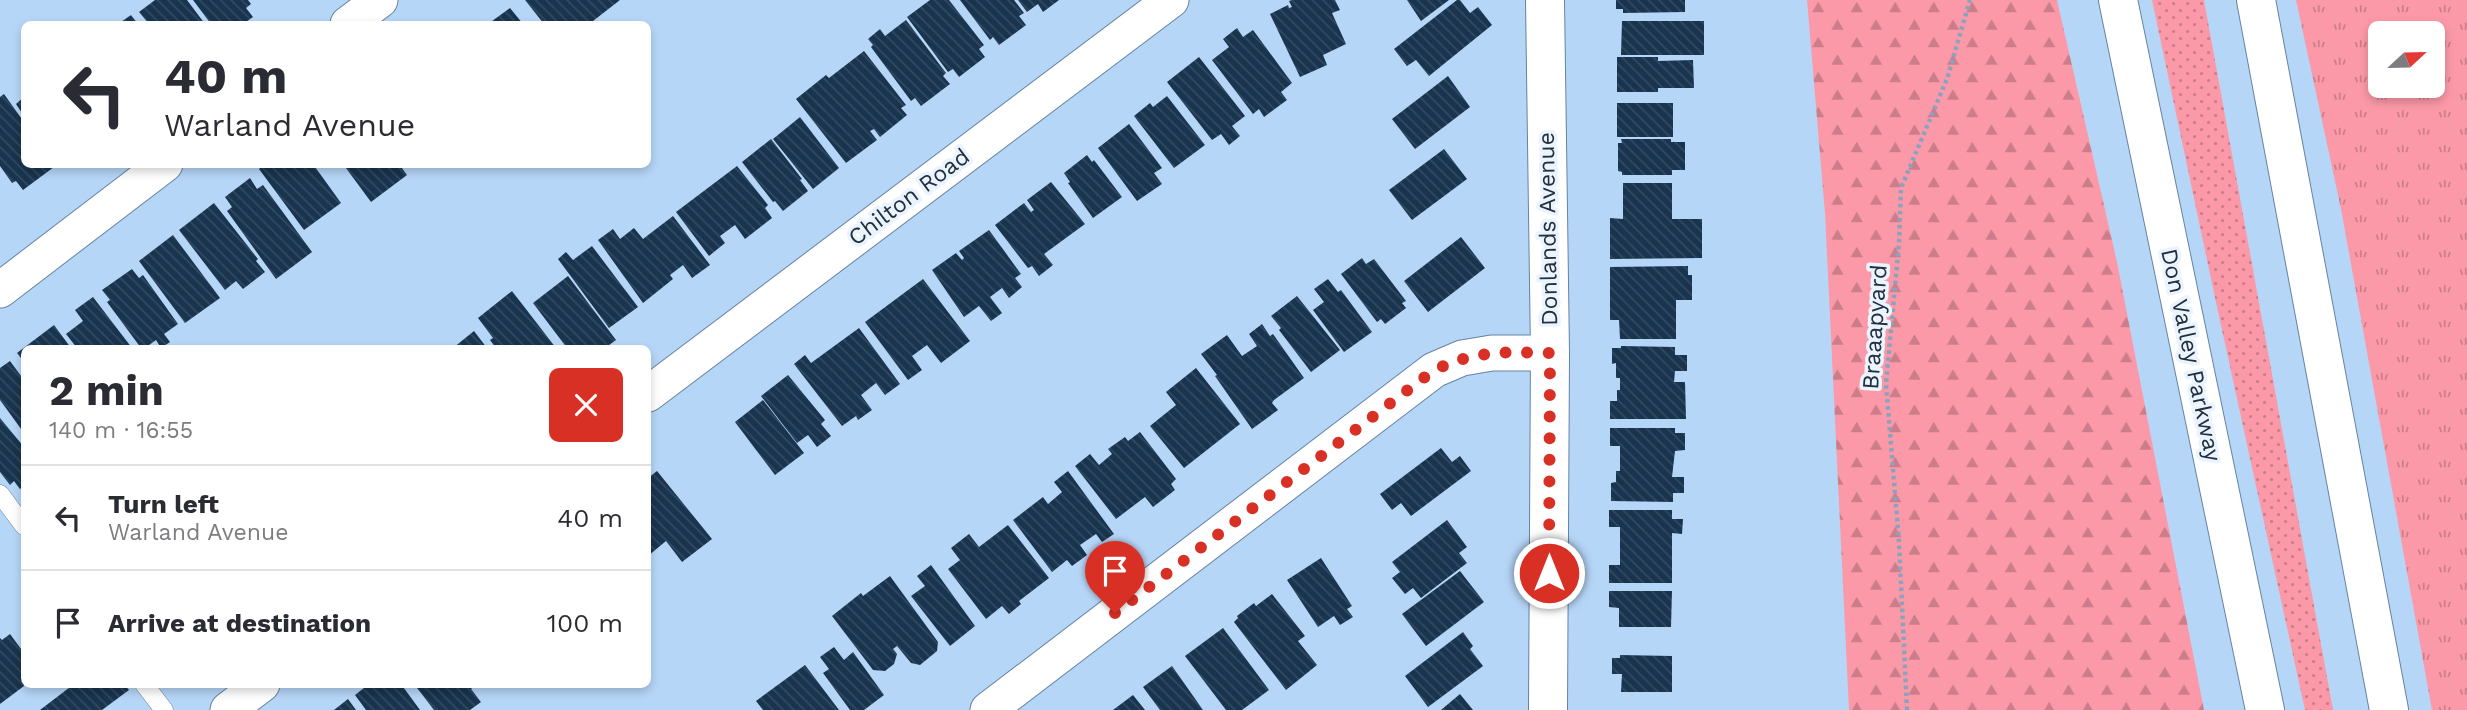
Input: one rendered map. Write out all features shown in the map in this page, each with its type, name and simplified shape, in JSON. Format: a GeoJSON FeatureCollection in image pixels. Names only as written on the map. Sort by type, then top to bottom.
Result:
{"type":"FeatureCollection","features":[{"type":"Feature","properties":{"kind":"main road","name":"Donlands Avenue"},"geometry":{"type":"LineString","coordinates":[[1545,0],[1550,353],[1548,710]]}},
{"type":"Feature","properties":{"kind":"main road","name":"Don Valley Parkway"},"geometry":{"type":"LineString","coordinates":[[2118,0],[2264,710]]}},
{"type":"Feature","properties":{"kind":"main road"},"geometry":{"type":"LineString","coordinates":[[2256,0],[2389,710]]}},
{"type":"Feature","properties":{"kind":"street"},"geometry":{"type":"LineString","coordinates":[[352,21],[380,0]]}},
{"type":"Feature","properties":{"kind":"street","name":"Chilton Road"},"geometry":{"type":"LineString","coordinates":[[651,392],[1171,0]]}},
{"type":"Feature","properties":{"kind":"street"},"geometry":{"type":"LineString","coordinates":[[0,290],[160,168]]}},
{"type":"Feature","properties":{"kind":"street"},"geometry":{"type":"LineString","coordinates":[[988,710],[1434,370],[1462,358],[1492,353],[1550,353]]}},
{"type":"Feature","properties":{"kind":"street"},"geometry":{"type":"LineString","coordinates":[[228,710],[257,688]]}},
{"type":"Feature","properties":{"kind":"lane"},"geometry":{"type":"LineString","coordinates":[[0,494],[21,522]]}},
{"type":"Feature","properties":{"kind":"lane"},"geometry":{"type":"LineString","coordinates":[[147,688],[164,710]]}},
{"type":"Feature","properties":{"kind":"path","name":"Braaapyard"},"geometry":{"type":"LineString","coordinates":[[1907,710],[1899,542],[1886,384],[1899,243],[1901,188],[1947,79],[1970,0]]}},
{"type":"Feature","properties":{"kind":"green space"},"geometry":{"type":"Polygon","coordinates":[[[1807,0],[2057,0],[2117,262],[2204,710],[1849,710],[1825,213],[1807,0]]]}},
{"type":"Feature","properties":{"kind":"green space"},"geometry":{"type":"Polygon","coordinates":[[[2152,0],[2204,0],[2333,710],[2305,710],[2152,0]]]}},
{"type":"Feature","properties":{"kind":"green space"},"geometry":{"type":"Polygon","coordinates":[[[2296,0],[2467,0],[2467,710],[2432,710],[2341,209],[2296,0]]]}},
{"type":"Feature","properties":{"kind":"building"},"geometry":{"type":"Polygon","coordinates":[[[155,0],[187,0],[203,21],[146,21],[139,12],[155,0]]]}},
{"type":"Feature","properties":{"kind":"building"},"geometry":{"type":"Polygon","coordinates":[[[193,0],[248,0],[251,4],[246,8],[253,17],[247,21],[209,21],[193,0]]]}},
{"type":"Feature","properties":{"kind":"building"},"geometry":{"type":"Polygon","coordinates":[[[525,0],[620,0],[593,21],[542,21],[525,0]]]}},
{"type":"Feature","properties":{"kind":"building"},"geometry":{"type":"Polygon","coordinates":[[[930,0],[949,0],[984,45],[979,49],[985,57],[959,77],[953,69],[948,72],[907,17],[930,0]]]}},
{"type":"Feature","properties":{"kind":"building"},"geometry":{"type":"Polygon","coordinates":[[[960,0],[1014,0],[1024,13],[1019,16],[1026,25],[999,45],[993,37],[990,40],[960,0]]]}},
{"type":"Feature","properties":{"kind":"building"},"geometry":{"type":"Polygon","coordinates":[[[1018,0],[1059,0],[1043,12],[1038,4],[1027,12],[1018,0]]]}},
{"type":"Feature","properties":{"kind":"building"},"geometry":{"type":"Polygon","coordinates":[[[1335,0],[1340,10],[1332,13],[1346,44],[1323,55],[1327,65],[1300,77],[1270,14],[1288,5],[1289,8],[1292,7],[1289,1],[1335,0]]]}},
{"type":"Feature","properties":{"kind":"building"},"geometry":{"type":"Polygon","coordinates":[[[1407,0],[1449,0],[1421,21],[1407,0]]]}},
{"type":"Feature","properties":{"kind":"building"},"geometry":{"type":"Polygon","coordinates":[[[1460,0],[1470,13],[1478,7],[1492,25],[1429,76],[1416,60],[1407,66],[1394,49],[1460,0]]]}},
{"type":"Feature","properties":{"kind":"building"},"geometry":{"type":"Polygon","coordinates":[[[1616,0],[1685,0],[1685,12],[1623,13],[1623,9],[1616,9],[1616,0]]]}},
{"type":"Feature","properties":{"kind":"building"},"geometry":{"type":"Polygon","coordinates":[[[510,8],[521,21],[492,21],[510,8]]]}},
{"type":"Feature","properties":{"kind":"building"},"geometry":{"type":"Polygon","coordinates":[[[131,15],[136,21],[122,21],[131,15]]]}},
{"type":"Feature","properties":{"kind":"building"},"geometry":{"type":"Polygon","coordinates":[[[906,20],[946,73],[943,76],[950,84],[921,106],[915,98],[911,101],[868,39],[880,29],[885,36],[906,20]]]}},
{"type":"Feature","properties":{"kind":"building"},"geometry":{"type":"Polygon","coordinates":[[[1622,21],[1704,21],[1704,55],[1621,55],[1622,21]]]}},
{"type":"Feature","properties":{"kind":"building"},"geometry":{"type":"Polygon","coordinates":[[[1237,28],[1243,37],[1253,30],[1292,83],[1281,92],[1287,100],[1264,117],[1259,109],[1253,114],[1212,60],[1229,47],[1223,39],[1237,28]]]}},
{"type":"Feature","properties":{"kind":"building"},"geometry":{"type":"Polygon","coordinates":[[[864,51],[906,105],[901,108],[907,115],[880,137],[874,129],[870,131],[877,140],[846,163],[796,99],[826,75],[829,78],[864,51]]]}},
{"type":"Feature","properties":{"kind":"building"},"geometry":{"type":"Polygon","coordinates":[[[1199,57],[1245,116],[1232,126],[1240,136],[1229,145],[1221,134],[1212,140],[1167,82],[1199,57]]]}},
{"type":"Feature","properties":{"kind":"building"},"geometry":{"type":"Polygon","coordinates":[[[1617,57],[1658,57],[1658,61],[1693,60],[1694,88],[1658,88],[1658,92],[1617,92],[1617,57]]]}},
{"type":"Feature","properties":{"kind":"building"},"geometry":{"type":"Polygon","coordinates":[[[1448,76],[1470,107],[1415,149],[1392,119],[1448,76]]]}},
{"type":"Feature","properties":{"kind":"building"},"geometry":{"type":"Polygon","coordinates":[[[4,94],[21,118],[21,168],[53,168],[23,190],[16,181],[12,183],[0,166],[0,97],[4,94]]]}},
{"type":"Feature","properties":{"kind":"building"},"geometry":{"type":"Polygon","coordinates":[[[1167,96],[1205,145],[1174,168],[1134,116],[1150,103],[1153,107],[1167,96]]]}},
{"type":"Feature","properties":{"kind":"building"},"geometry":{"type":"Polygon","coordinates":[[[1617,103],[1673,103],[1673,137],[1617,137],[1617,103]]]}},
{"type":"Feature","properties":{"kind":"building"},"geometry":{"type":"Polygon","coordinates":[[[800,117],[839,168],[813,189],[773,139],[800,117]]]}},
{"type":"Feature","properties":{"kind":"building"},"geometry":{"type":"Polygon","coordinates":[[[1129,124],[1162,168],[1154,173],[1162,184],[1137,201],[1098,148],[1129,124]]]}},
{"type":"Feature","properties":{"kind":"building"},"geometry":{"type":"Polygon","coordinates":[[[771,139],[808,191],[783,211],[742,162],[771,139]]]}},
{"type":"Feature","properties":{"kind":"building"},"geometry":{"type":"Polygon","coordinates":[[[1621,139],[1671,139],[1671,142],[1685,142],[1685,170],[1672,170],[1672,175],[1622,175],[1622,172],[1618,171],[1618,143],[1622,143],[1621,139]]]}},
{"type":"Feature","properties":{"kind":"building"},"geometry":{"type":"Polygon","coordinates":[[[1444,149],[1467,179],[1412,220],[1389,190],[1444,149]]]}},
{"type":"Feature","properties":{"kind":"building"},"geometry":{"type":"Polygon","coordinates":[[[1087,155],[1092,162],[1094,160],[1122,197],[1093,218],[1064,173],[1087,155]]]}},
{"type":"Feature","properties":{"kind":"building"},"geometry":{"type":"Polygon","coordinates":[[[737,166],[768,205],[765,208],[772,218],[745,239],[735,225],[720,236],[725,243],[709,256],[676,212],[737,166]]]}},
{"type":"Feature","properties":{"kind":"building"},"geometry":{"type":"Polygon","coordinates":[[[316,168],[341,203],[304,230],[259,169],[316,168]]]}},
{"type":"Feature","properties":{"kind":"building"},"geometry":{"type":"Polygon","coordinates":[[[346,168],[402,168],[407,175],[371,202],[346,168]]]}},
{"type":"Feature","properties":{"kind":"building"},"geometry":{"type":"Polygon","coordinates":[[[250,178],[257,189],[263,185],[312,252],[276,279],[227,211],[232,207],[225,197],[250,178]]]}},
{"type":"Feature","properties":{"kind":"building"},"geometry":{"type":"Polygon","coordinates":[[[1051,182],[1085,224],[1044,254],[1053,265],[1039,276],[1032,266],[1028,268],[995,225],[1024,203],[1031,212],[1034,210],[1027,200],[1051,182]]]}},
{"type":"Feature","properties":{"kind":"building"},"geometry":{"type":"Polygon","coordinates":[[[1623,183],[1672,183],[1672,219],[1702,219],[1702,258],[1610,259],[1610,218],[1623,219],[1623,183]]]}},
{"type":"Feature","properties":{"kind":"building"},"geometry":{"type":"Polygon","coordinates":[[[214,203],[265,272],[243,289],[236,281],[225,290],[179,230],[214,203]]]}},
{"type":"Feature","properties":{"kind":"building"},"geometry":{"type":"Polygon","coordinates":[[[673,216],[710,265],[692,278],[683,265],[670,275],[673,279],[643,303],[598,240],[613,229],[620,239],[634,228],[643,239],[673,216]]]}},
{"type":"Feature","properties":{"kind":"building"},"geometry":{"type":"Polygon","coordinates":[[[989,230],[1021,274],[1015,278],[1022,287],[1009,298],[1002,288],[990,297],[1002,313],[991,321],[979,306],[964,317],[932,270],[956,253],[962,260],[964,258],[959,251],[989,230]]]}},
{"type":"Feature","properties":{"kind":"building"},"geometry":{"type":"Polygon","coordinates":[[[173,235],[220,298],[185,323],[139,261],[173,235]]]}},
{"type":"Feature","properties":{"kind":"building"},"geometry":{"type":"Polygon","coordinates":[[[1461,237],[1485,268],[1428,312],[1404,281],[1461,237]]]}},
{"type":"Feature","properties":{"kind":"building"},"geometry":{"type":"Polygon","coordinates":[[[592,246],[638,307],[609,328],[558,259],[566,252],[573,260],[592,246]]]}},
{"type":"Feature","properties":{"kind":"building"},"geometry":{"type":"Polygon","coordinates":[[[1362,258],[1366,264],[1374,259],[1406,301],[1402,303],[1406,308],[1385,324],[1381,319],[1377,322],[1341,274],[1362,258]]]}},
{"type":"Feature","properties":{"kind":"building"},"geometry":{"type":"Polygon","coordinates":[[[1688,266],[1688,275],[1692,275],[1692,300],[1676,300],[1676,339],[1620,339],[1619,320],[1610,320],[1610,267],[1688,266]]]}},
{"type":"Feature","properties":{"kind":"building"},"geometry":{"type":"Polygon","coordinates":[[[132,269],[139,278],[143,275],[178,324],[164,334],[170,342],[159,345],[156,340],[149,345],[139,345],[107,302],[110,300],[102,290],[132,269]]]}},
{"type":"Feature","properties":{"kind":"building"},"geometry":{"type":"Polygon","coordinates":[[[568,276],[616,340],[609,345],[565,345],[533,303],[568,276]]]}},
{"type":"Feature","properties":{"kind":"building"},"geometry":{"type":"Polygon","coordinates":[[[923,279],[970,341],[941,363],[927,345],[912,356],[922,370],[908,380],[865,322],[923,279]]]}},
{"type":"Feature","properties":{"kind":"building"},"geometry":{"type":"Polygon","coordinates":[[[1328,279],[1338,292],[1341,290],[1372,332],[1344,352],[1313,310],[1324,302],[1314,289],[1328,279]]]}},
{"type":"Feature","properties":{"kind":"building"},"geometry":{"type":"Polygon","coordinates":[[[512,291],[554,345],[494,345],[490,340],[493,338],[478,318],[512,291]]]}},
{"type":"Feature","properties":{"kind":"building"},"geometry":{"type":"Polygon","coordinates":[[[1297,296],[1340,350],[1311,372],[1271,316],[1297,296]]]}},
{"type":"Feature","properties":{"kind":"building"},"geometry":{"type":"Polygon","coordinates":[[[93,297],[130,345],[75,345],[66,334],[83,321],[75,310],[93,297]]]}},
{"type":"Feature","properties":{"kind":"building"},"geometry":{"type":"Polygon","coordinates":[[[1262,324],[1270,336],[1273,334],[1304,378],[1274,400],[1272,403],[1278,410],[1252,429],[1201,354],[1227,335],[1242,356],[1257,346],[1249,334],[1262,324]]]}},
{"type":"Feature","properties":{"kind":"building"},"geometry":{"type":"Polygon","coordinates":[[[54,325],[69,345],[28,345],[54,325]]]}},
{"type":"Feature","properties":{"kind":"building"},"geometry":{"type":"Polygon","coordinates":[[[859,328],[900,384],[885,395],[876,383],[861,395],[872,410],[858,420],[856,416],[842,426],[794,364],[805,355],[811,363],[859,328]]]}},
{"type":"Feature","properties":{"kind":"building"},"geometry":{"type":"Polygon","coordinates":[[[474,331],[485,345],[457,345],[474,331]]]}},
{"type":"Feature","properties":{"kind":"building"},"geometry":{"type":"Polygon","coordinates":[[[1675,347],[1675,355],[1687,355],[1687,371],[1675,371],[1674,382],[1685,382],[1686,419],[1610,419],[1610,401],[1617,401],[1617,390],[1620,390],[1620,378],[1616,378],[1616,363],[1612,364],[1612,348],[1675,347]]]}},
{"type":"Feature","properties":{"kind":"building"},"geometry":{"type":"Polygon","coordinates":[[[10,361],[21,376],[21,429],[0,400],[0,368],[10,361]]]}},
{"type":"Feature","properties":{"kind":"building"},"geometry":{"type":"Polygon","coordinates":[[[1196,368],[1240,424],[1184,468],[1150,426],[1176,405],[1166,392],[1196,368]]]}},
{"type":"Feature","properties":{"kind":"building"},"geometry":{"type":"Polygon","coordinates":[[[788,375],[825,420],[821,424],[831,436],[817,447],[808,435],[797,443],[761,396],[788,375]]]}},
{"type":"Feature","properties":{"kind":"building"},"geometry":{"type":"Polygon","coordinates":[[[763,400],[804,453],[775,475],[735,422],[763,400]]]}},
{"type":"Feature","properties":{"kind":"building"},"geometry":{"type":"Polygon","coordinates":[[[0,418],[21,443],[21,488],[14,481],[10,485],[0,472],[0,418]]]}},
{"type":"Feature","properties":{"kind":"building"},"geometry":{"type":"Polygon","coordinates":[[[1610,428],[1675,428],[1675,433],[1685,433],[1685,450],[1675,451],[1672,477],[1684,477],[1684,493],[1673,493],[1673,502],[1611,501],[1611,483],[1616,482],[1616,471],[1620,471],[1620,446],[1610,446],[1610,428]]]}},
{"type":"Feature","properties":{"kind":"building"},"geometry":{"type":"Polygon","coordinates":[[[1140,432],[1176,479],[1171,484],[1175,490],[1153,507],[1145,497],[1116,519],[1075,466],[1090,454],[1099,465],[1112,454],[1108,449],[1125,437],[1128,441],[1140,432]]]}},
{"type":"Feature","properties":{"kind":"building"},"geometry":{"type":"Polygon","coordinates":[[[1441,448],[1452,462],[1460,456],[1471,471],[1411,516],[1401,503],[1392,510],[1380,494],[1441,448]]]}},
{"type":"Feature","properties":{"kind":"building"},"geometry":{"type":"Polygon","coordinates":[[[657,471],[712,539],[682,562],[666,541],[651,554],[651,476],[657,471]]]}},
{"type":"Feature","properties":{"kind":"building"},"geometry":{"type":"Polygon","coordinates":[[[1068,471],[1114,534],[1102,542],[1096,534],[1080,545],[1087,555],[1072,566],[1067,560],[1052,572],[1013,520],[1043,497],[1048,504],[1062,492],[1054,482],[1068,471]]]}},
{"type":"Feature","properties":{"kind":"building"},"geometry":{"type":"Polygon","coordinates":[[[1609,510],[1672,510],[1672,519],[1683,519],[1682,534],[1672,533],[1672,583],[1609,583],[1609,565],[1620,565],[1620,527],[1609,527],[1609,510]]]}},
{"type":"Feature","properties":{"kind":"building"},"geometry":{"type":"Polygon","coordinates":[[[1447,520],[1467,547],[1459,553],[1467,563],[1421,598],[1413,588],[1405,594],[1392,578],[1400,572],[1392,562],[1447,520]]]}},
{"type":"Feature","properties":{"kind":"building"},"geometry":{"type":"Polygon","coordinates":[[[1008,525],[1049,578],[1019,601],[1021,604],[1009,614],[1002,606],[986,619],[948,569],[960,560],[951,548],[969,534],[979,547],[1008,525]]]}},
{"type":"Feature","properties":{"kind":"building"},"geometry":{"type":"Polygon","coordinates":[[[1321,558],[1352,606],[1347,609],[1353,617],[1340,625],[1334,616],[1318,627],[1287,580],[1321,558]]]}},
{"type":"Feature","properties":{"kind":"building"},"geometry":{"type":"Polygon","coordinates":[[[931,565],[975,626],[950,646],[911,596],[925,586],[917,576],[931,565]]]}},
{"type":"Feature","properties":{"kind":"building"},"geometry":{"type":"Polygon","coordinates":[[[1460,571],[1484,602],[1426,646],[1402,614],[1460,571]]]}},
{"type":"Feature","properties":{"kind":"building"},"geometry":{"type":"Polygon","coordinates":[[[890,576],[938,642],[937,651],[920,665],[911,663],[897,646],[893,649],[897,654],[894,664],[885,671],[873,670],[832,616],[861,593],[863,596],[890,576]]]}},
{"type":"Feature","properties":{"kind":"building"},"geometry":{"type":"Polygon","coordinates":[[[1609,591],[1672,591],[1671,627],[1619,627],[1619,608],[1609,607],[1609,591]]]}},
{"type":"Feature","properties":{"kind":"building"},"geometry":{"type":"Polygon","coordinates":[[[1272,594],[1305,636],[1298,641],[1317,665],[1286,690],[1234,622],[1237,616],[1254,603],[1256,606],[1272,594]]]}},
{"type":"Feature","properties":{"kind":"building"},"geometry":{"type":"Polygon","coordinates":[[[1223,628],[1269,690],[1242,710],[1226,710],[1185,656],[1223,628]]]}},
{"type":"Feature","properties":{"kind":"building"},"geometry":{"type":"Polygon","coordinates":[[[1463,632],[1473,646],[1470,649],[1483,666],[1428,707],[1405,676],[1463,632]]]}},
{"type":"Feature","properties":{"kind":"building"},"geometry":{"type":"Polygon","coordinates":[[[10,634],[21,649],[21,688],[0,704],[0,638],[2,640],[10,634]]]}},
{"type":"Feature","properties":{"kind":"building"},"geometry":{"type":"Polygon","coordinates":[[[834,647],[844,660],[853,652],[884,695],[864,710],[850,710],[823,673],[829,669],[820,657],[834,647]]]}},
{"type":"Feature","properties":{"kind":"building"},"geometry":{"type":"Polygon","coordinates":[[[1620,655],[1672,656],[1672,692],[1621,692],[1622,674],[1612,674],[1612,658],[1620,658],[1620,655]]]}},
{"type":"Feature","properties":{"kind":"building"},"geometry":{"type":"Polygon","coordinates":[[[805,665],[839,710],[763,710],[756,701],[805,665]]]}},
{"type":"Feature","properties":{"kind":"building"},"geometry":{"type":"Polygon","coordinates":[[[1172,666],[1203,710],[1160,710],[1143,687],[1172,666]]]}},
{"type":"Feature","properties":{"kind":"building"},"geometry":{"type":"Polygon","coordinates":[[[69,688],[129,690],[102,710],[40,710],[69,688]]]}},
{"type":"Feature","properties":{"kind":"building"},"geometry":{"type":"Polygon","coordinates":[[[364,688],[404,688],[420,710],[366,710],[355,695],[364,688]]]}},
{"type":"Feature","properties":{"kind":"building"},"geometry":{"type":"Polygon","coordinates":[[[417,688],[472,688],[481,702],[470,710],[434,710],[417,688]]]}},
{"type":"Feature","properties":{"kind":"building"},"geometry":{"type":"Polygon","coordinates":[[[1460,694],[1473,710],[1441,710],[1460,694]]]}},
{"type":"Feature","properties":{"kind":"building"},"geometry":{"type":"Polygon","coordinates":[[[1133,695],[1145,710],[1113,710],[1133,695]]]}},
{"type":"Feature","properties":{"kind":"building"},"geometry":{"type":"Polygon","coordinates":[[[348,699],[356,710],[334,710],[348,699]]]}},
{"type":"Feature","properties":{"kind":"route"},"geometry":{"type":"LineString","coordinates":[[1115,613],[1434,370],[1462,358],[1492,353],[1550,353],[1549,573]]}}]}
